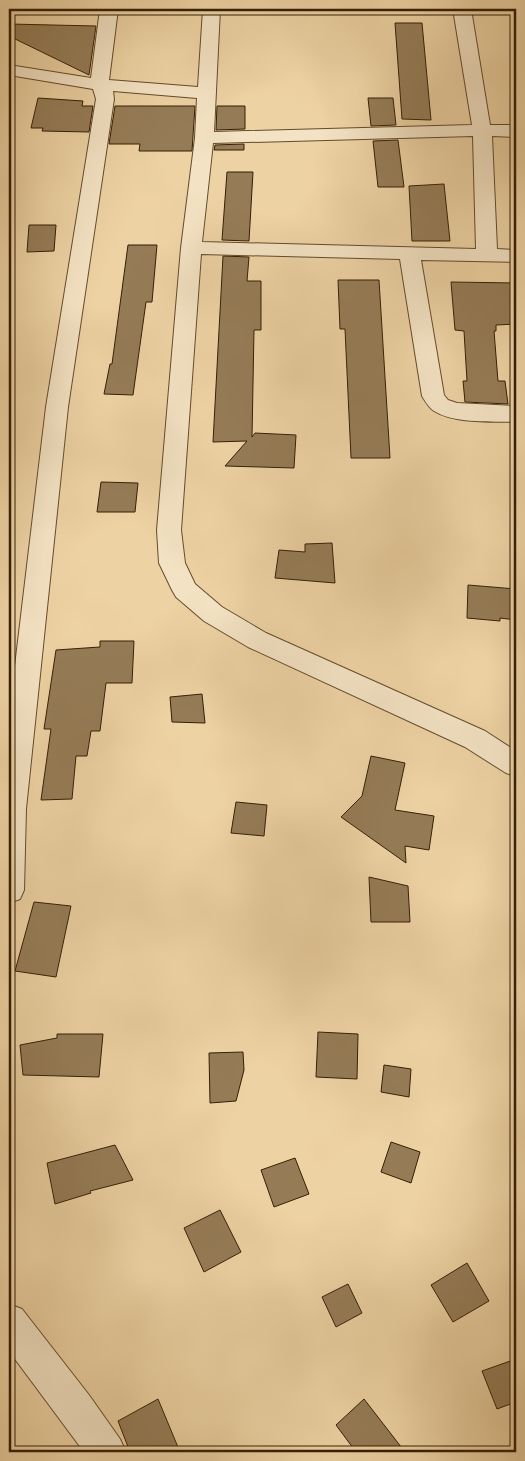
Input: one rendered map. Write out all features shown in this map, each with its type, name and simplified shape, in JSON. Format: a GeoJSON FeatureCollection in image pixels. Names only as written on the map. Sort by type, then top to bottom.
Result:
{"type":"FeatureCollection","features":[{"type":"Feature","properties":{"kind":"street"},"geometry":{"type":"LineString","coordinates":[[9,890],[10,809],[57,407],[105,99],[104,92],[99,85],[110,9]]}},
{"type":"Feature","properties":{"kind":"street"},"geometry":{"type":"LineString","coordinates":[[212,9],[204,138],[191,248],[169,530],[172,563],[185,590],[213,614],[257,640],[475,739],[516,752]]}},
{"type":"Feature","properties":{"kind":"street"},"geometry":{"type":"LineString","coordinates":[[462,9],[482,130],[487,255]]}},
{"type":"Feature","properties":{"kind":"street"},"geometry":{"type":"LineString","coordinates":[[9,70],[99,85],[207,93]]}},
{"type":"Feature","properties":{"kind":"street"},"geometry":{"type":"LineString","coordinates":[[204,138],[482,130],[516,131]]}},
{"type":"Feature","properties":{"kind":"street"},"geometry":{"type":"LineString","coordinates":[[191,248],[516,256]]}},
{"type":"Feature","properties":{"kind":"street"},"geometry":{"type":"LineString","coordinates":[[408,253],[433,396],[440,405],[453,411],[516,414]]}},
{"type":"Feature","properties":{"kind":"street"},"geometry":{"type":"LineString","coordinates":[[475,739],[516,765]]}},
{"type":"Feature","properties":{"kind":"street"},"geometry":{"type":"LineString","coordinates":[[9,1322],[76,1408],[107,1452]]}},
{"type":"Feature","properties":{"kind":"building"},"geometry":{"type":"Polygon","coordinates":[[[395,23],[422,23],[431,120],[402,119],[395,23]]]}},
{"type":"Feature","properties":{"kind":"building"},"geometry":{"type":"Polygon","coordinates":[[[9,24],[96,26],[89,75],[9,36],[9,24]]]}},
{"type":"Feature","properties":{"kind":"building"},"geometry":{"type":"Polygon","coordinates":[[[38,98],[83,101],[82,106],[93,106],[89,132],[42,131],[43,128],[31,128],[38,98]]]}},
{"type":"Feature","properties":{"kind":"building"},"geometry":{"type":"Polygon","coordinates":[[[368,98],[393,98],[396,125],[371,126],[368,98]]]}},
{"type":"Feature","properties":{"kind":"building"},"geometry":{"type":"Polygon","coordinates":[[[115,106],[195,106],[192,151],[139,151],[140,144],[109,144],[115,106]]]}},
{"type":"Feature","properties":{"kind":"building"},"geometry":{"type":"Polygon","coordinates":[[[217,106],[245,106],[245,129],[216,130],[217,106]]]}},
{"type":"Feature","properties":{"kind":"building"},"geometry":{"type":"Polygon","coordinates":[[[398,140],[404,187],[378,187],[373,141],[398,140]]]}},
{"type":"Feature","properties":{"kind":"building"},"geometry":{"type":"Polygon","coordinates":[[[244,144],[244,150],[214,150],[215,145],[244,144]]]}},
{"type":"Feature","properties":{"kind":"building"},"geometry":{"type":"Polygon","coordinates":[[[227,172],[253,172],[249,241],[222,240],[227,172]]]}},
{"type":"Feature","properties":{"kind":"building"},"geometry":{"type":"Polygon","coordinates":[[[444,184],[450,241],[412,241],[409,186],[444,184]]]}},
{"type":"Feature","properties":{"kind":"building"},"geometry":{"type":"Polygon","coordinates":[[[29,225],[56,225],[54,251],[27,252],[29,225]]]}},
{"type":"Feature","properties":{"kind":"building"},"geometry":{"type":"Polygon","coordinates":[[[128,245],[157,245],[152,302],[146,302],[133,395],[104,394],[110,364],[112,364],[128,245]]]}},
{"type":"Feature","properties":{"kind":"building"},"geometry":{"type":"Polygon","coordinates":[[[223,256],[249,257],[247,281],[261,281],[261,330],[254,330],[252,437],[255,433],[296,435],[294,468],[225,466],[247,441],[213,442],[223,256]]]}},
{"type":"Feature","properties":{"kind":"building"},"geometry":{"type":"Polygon","coordinates":[[[338,280],[379,280],[390,458],[351,458],[345,329],[340,329],[338,280]]]}},
{"type":"Feature","properties":{"kind":"building"},"geometry":{"type":"Polygon","coordinates":[[[451,282],[516,283],[516,324],[496,325],[496,331],[494,331],[498,381],[505,381],[508,404],[465,402],[463,381],[467,381],[464,331],[455,330],[451,282]]]}},
{"type":"Feature","properties":{"kind":"building"},"geometry":{"type":"Polygon","coordinates":[[[101,482],[138,483],[135,512],[97,512],[101,482]]]}},
{"type":"Feature","properties":{"kind":"building"},"geometry":{"type":"Polygon","coordinates":[[[332,543],[335,583],[275,578],[279,550],[305,552],[305,544],[332,543]]]}},
{"type":"Feature","properties":{"kind":"building"},"geometry":{"type":"Polygon","coordinates":[[[468,585],[516,589],[516,620],[500,618],[500,621],[467,618],[468,585]]]}},
{"type":"Feature","properties":{"kind":"building"},"geometry":{"type":"Polygon","coordinates":[[[100,641],[134,641],[132,683],[106,683],[100,731],[91,731],[87,756],[76,756],[72,799],[41,800],[51,729],[44,729],[56,650],[100,647],[100,641]]]}},
{"type":"Feature","properties":{"kind":"building"},"geometry":{"type":"Polygon","coordinates":[[[202,694],[205,723],[172,722],[170,697],[202,694]]]}},
{"type":"Feature","properties":{"kind":"building"},"geometry":{"type":"Polygon","coordinates":[[[371,756],[405,763],[395,810],[434,816],[429,850],[405,846],[406,863],[341,817],[362,796],[371,756]]]}},
{"type":"Feature","properties":{"kind":"building"},"geometry":{"type":"Polygon","coordinates":[[[236,802],[267,805],[264,836],[231,833],[236,802]]]}},
{"type":"Feature","properties":{"kind":"building"},"geometry":{"type":"Polygon","coordinates":[[[369,877],[408,886],[410,922],[371,922],[369,877]]]}},
{"type":"Feature","properties":{"kind":"building"},"geometry":{"type":"Polygon","coordinates":[[[34,902],[71,906],[56,977],[15,971],[34,902]]]}},
{"type":"Feature","properties":{"kind":"building"},"geometry":{"type":"Polygon","coordinates":[[[318,1032],[358,1034],[357,1079],[316,1077],[318,1032]]]}},
{"type":"Feature","properties":{"kind":"building"},"geometry":{"type":"Polygon","coordinates":[[[57,1034],[103,1034],[99,1077],[23,1075],[20,1045],[57,1038],[57,1034]]]}},
{"type":"Feature","properties":{"kind":"building"},"geometry":{"type":"Polygon","coordinates":[[[243,1052],[244,1070],[236,1101],[210,1103],[209,1053],[243,1052]]]}},
{"type":"Feature","properties":{"kind":"building"},"geometry":{"type":"Polygon","coordinates":[[[384,1065],[411,1069],[409,1097],[381,1092],[384,1065]]]}},
{"type":"Feature","properties":{"kind":"building"},"geometry":{"type":"Polygon","coordinates":[[[391,1142],[420,1152],[411,1183],[381,1172],[391,1142]]]}},
{"type":"Feature","properties":{"kind":"building"},"geometry":{"type":"Polygon","coordinates":[[[115,1145],[133,1180],[90,1191],[91,1193],[55,1204],[47,1163],[115,1145]]]}},
{"type":"Feature","properties":{"kind":"building"},"geometry":{"type":"Polygon","coordinates":[[[295,1158],[309,1194],[274,1207],[261,1170],[295,1158]]]}},
{"type":"Feature","properties":{"kind":"building"},"geometry":{"type":"Polygon","coordinates":[[[220,1210],[241,1252],[204,1272],[184,1228],[220,1210]]]}},
{"type":"Feature","properties":{"kind":"building"},"geometry":{"type":"Polygon","coordinates":[[[467,1263],[489,1301],[453,1322],[431,1285],[467,1263]]]}},
{"type":"Feature","properties":{"kind":"building"},"geometry":{"type":"Polygon","coordinates":[[[348,1284],[362,1313],[336,1327],[322,1297],[348,1284]]]}},
{"type":"Feature","properties":{"kind":"building"},"geometry":{"type":"Polygon","coordinates":[[[516,1359],[516,1402],[497,1409],[482,1371],[516,1359]]]}},
{"type":"Feature","properties":{"kind":"building"},"geometry":{"type":"Polygon","coordinates":[[[158,1399],[180,1452],[130,1452],[118,1421],[158,1399]]]}},
{"type":"Feature","properties":{"kind":"building"},"geometry":{"type":"Polygon","coordinates":[[[364,1399],[405,1452],[356,1452],[336,1425],[364,1399]]]}}]}
